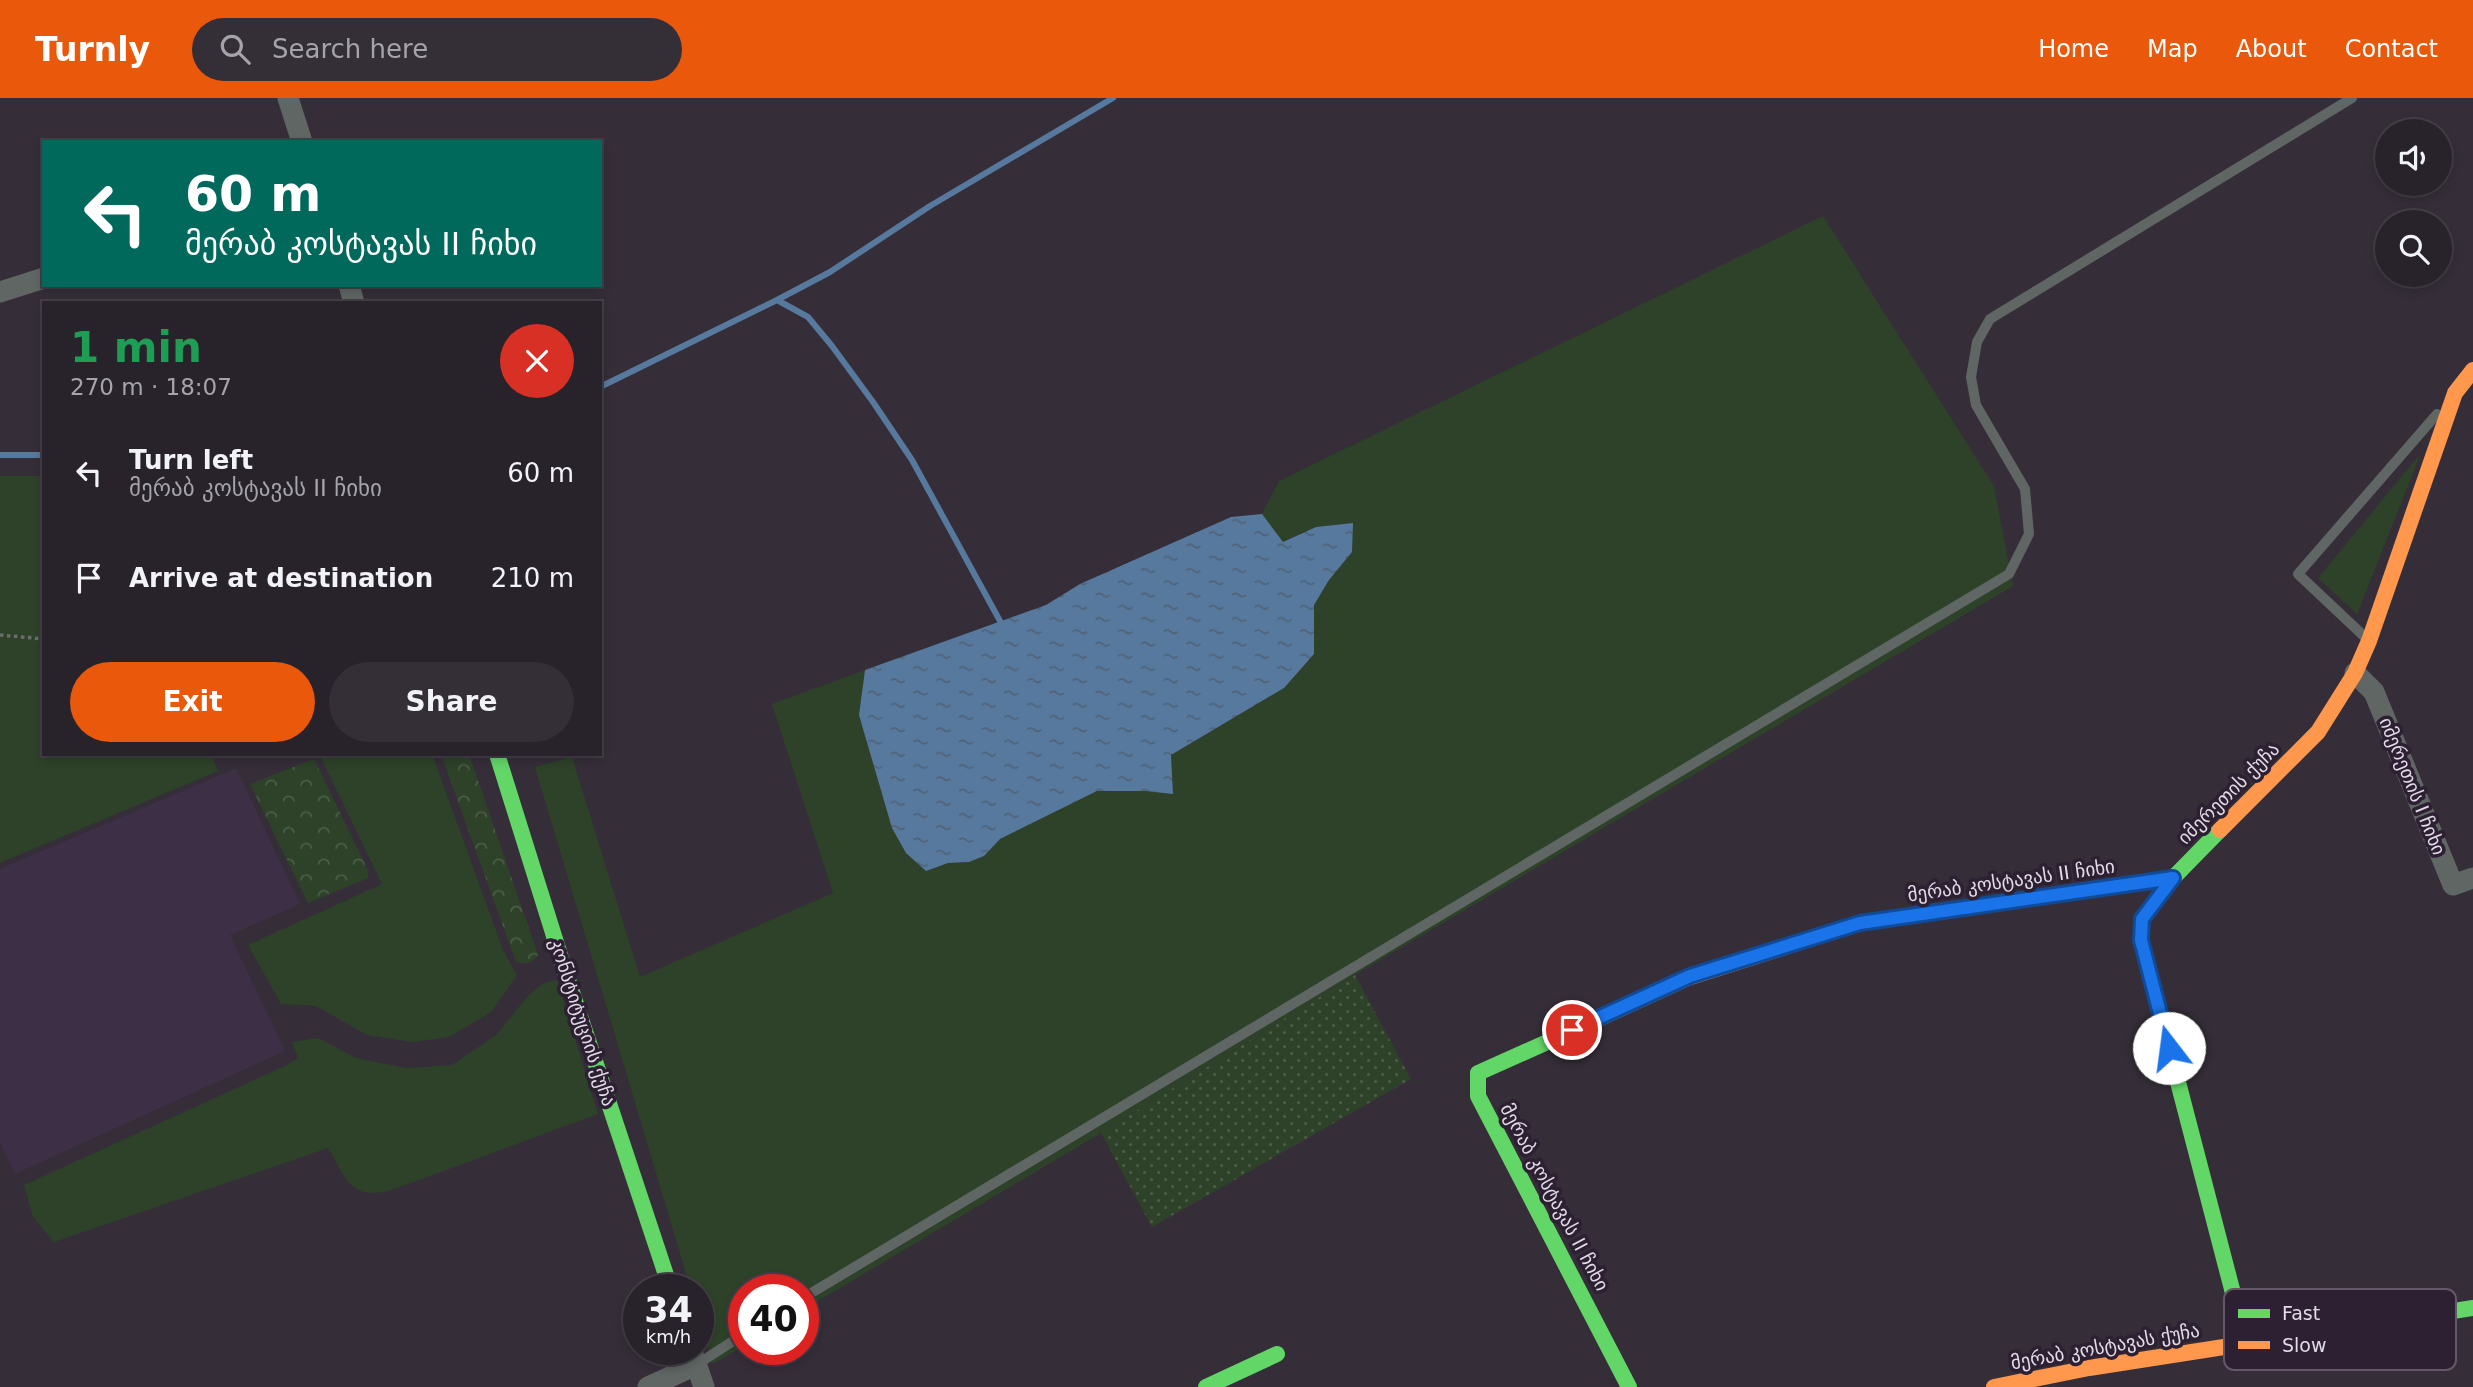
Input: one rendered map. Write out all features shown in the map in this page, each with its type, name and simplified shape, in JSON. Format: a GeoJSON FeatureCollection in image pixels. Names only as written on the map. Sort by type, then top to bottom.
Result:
{"type":"FeatureCollection","features":[{"type":"Feature","properties":{"kind":"street"},"geometry":{"type":"LineString","coordinates":[[288,98],[301,140]]}},
{"type":"Feature","properties":{"kind":"street"},"geometry":{"type":"LineString","coordinates":[[0,292],[42,279]]}},
{"type":"Feature","properties":{"kind":"street","name":"იმერეთის ქუჩა"},"geometry":{"type":"LineString","coordinates":[[2232,1289],[2141,940],[2142,919],[2173,878],[2318,732],[2355,673],[2369,641],[2455,393],[2473,370]]}},
{"type":"Feature","properties":{"kind":"street","name":"იმერეთის I ჩიხი"},"geometry":{"type":"LineString","coordinates":[[2355,673],[2375,692],[2453,885],[2473,878]]}},
{"type":"Feature","properties":{"kind":"street","name":"კონსტიტუციის ქუჩა"},"geometry":{"type":"LineString","coordinates":[[498,756],[565,971],[666,1274]]}},
{"type":"Feature","properties":{"kind":"street","name":"მერაბ კოსტავას II ჩიხი"},"geometry":{"type":"LineString","coordinates":[[1629,1387],[1478,1096],[1478,1073],[1690,976],[1860,923],[2173,878]]}},
{"type":"Feature","properties":{"kind":"street","name":"მერაბ კოსტავას ქუჩა"},"geometry":{"type":"LineString","coordinates":[[1994,1387],[2093,1378],[2224,1348]]}},
{"type":"Feature","properties":{"kind":"street"},"geometry":{"type":"LineString","coordinates":[[1206,1387],[1277,1354]]}},
{"type":"Feature","properties":{"kind":"street"},"geometry":{"type":"LineString","coordinates":[[648,1387],[682,1365]]}},
{"type":"Feature","properties":{"kind":"street"},"geometry":{"type":"LineString","coordinates":[[697,1365],[704,1387]]}},
{"type":"Feature","properties":{"kind":"lane"},"geometry":{"type":"LineString","coordinates":[[819,1288],[2008,574],[2029,534],[2025,489],[1976,405],[1971,377],[1977,342],[1990,319],[2352,98]]}},
{"type":"Feature","properties":{"kind":"lane"},"geometry":{"type":"LineString","coordinates":[[2369,641],[2298,574],[2455,393]]}},
{"type":"Feature","properties":{"kind":"path"},"geometry":{"type":"LineString","coordinates":[[0,635],[42,639]]}},
{"type":"Feature","properties":{"kind":"shaded area"},"geometry":{"type":"Polygon","coordinates":[[[236,768],[300,904],[230,935],[285,1051],[15,1174],[0,1142],[0,869],[236,768]]]}},
{"type":"Feature","properties":{"kind":"green space"},"geometry":{"type":"Polygon","coordinates":[[[1823,216],[1994,486],[2013,586],[1355,975],[1101,1133],[819,1300],[819,1274],[728,1274],[728,1355],[714,1363],[714,1274],[686,1274],[535,767],[572,757],[640,977],[833,893],[772,704],[865,670],[859,715],[926,871],[948,863],[969,862],[984,856],[1000,839],[1097,791],[1173,794],[1171,755],[1284,688],[1314,654],[1314,605],[1329,580],[1352,552],[1352,523],[1316,527],[1282,542],[1262,514],[1279,481],[1823,216]]]}},
{"type":"Feature","properties":{"kind":"green space"},"geometry":{"type":"Polygon","coordinates":[[[2421,453],[2357,614],[2318,578],[2421,453]]]}},
{"type":"Feature","properties":{"kind":"green space"},"geometry":{"type":"Polygon","coordinates":[[[0,476],[42,476],[42,756],[212,756],[218,771],[0,863],[0,476]]]}},
{"type":"Feature","properties":{"kind":"green space"},"geometry":{"type":"Polygon","coordinates":[[[320,756],[433,756],[503,950],[517,975],[491,1012],[449,1037],[412,1042],[367,1035],[316,1006],[281,1004],[248,945],[382,884],[320,756]]]}},
{"type":"Feature","properties":{"kind":"green space"},"geometry":{"type":"Polygon","coordinates":[[[442,756],[470,756],[538,955],[528,963],[516,962],[442,756]]]}},
{"type":"Feature","properties":{"kind":"green space"},"geometry":{"type":"Polygon","coordinates":[[[314,759],[368,870],[368,878],[308,903],[250,784],[314,759]]]}},
{"type":"Feature","properties":{"kind":"green space"},"geometry":{"type":"Polygon","coordinates":[[[1355,975],[1411,1079],[1152,1227],[1101,1133],[1355,975]]]}},
{"type":"Feature","properties":{"kind":"green space"},"geometry":{"type":"Polygon","coordinates":[[[557,980],[598,1114],[378,1193],[358,1190],[351,1185],[328,1148],[54,1242],[33,1217],[24,1185],[287,1065],[298,1058],[292,1042],[318,1038],[356,1058],[406,1068],[452,1065],[496,1035],[528,996],[543,983],[557,980]]]}},
{"type":"Feature","properties":{"kind":"water"},"geometry":{"type":"Polygon","coordinates":[[[1262,514],[1283,542],[1316,527],[1353,523],[1352,552],[1329,580],[1314,605],[1314,654],[1284,688],[1171,755],[1173,794],[1097,791],[1000,839],[984,856],[969,862],[948,863],[926,871],[906,853],[892,828],[859,715],[865,670],[1046,605],[1080,584],[1231,517],[1262,514]]]}},
{"type":"Feature","properties":{"kind":"waterway"},"geometry":{"type":"LineString","coordinates":[[777,300],[830,272],[930,206],[1113,98]]}},
{"type":"Feature","properties":{"kind":"waterway"},"geometry":{"type":"LineString","coordinates":[[602,386],[777,300],[808,317],[873,402],[912,460],[1000,621]]}},
{"type":"Feature","properties":{"kind":"waterway"},"geometry":{"type":"LineString","coordinates":[[0,455],[42,455]]}},
{"type":"Feature","properties":{"kind":"traffic: fast"},"geometry":{"type":"LineString","coordinates":[[498,756],[565,971],[666,1274]]}},
{"type":"Feature","properties":{"kind":"traffic: fast"},"geometry":{"type":"LineString","coordinates":[[2220,830],[2173,878],[2142,919],[2141,940],[2232,1289]]}},
{"type":"Feature","properties":{"kind":"traffic: fast"},"geometry":{"type":"LineString","coordinates":[[1785,947],[1860,923],[2173,878]]}},
{"type":"Feature","properties":{"kind":"traffic: fast"},"geometry":{"type":"LineString","coordinates":[[1563,1035],[1478,1073],[1478,1096],[1629,1387]]}},
{"type":"Feature","properties":{"kind":"traffic: fast"},"geometry":{"type":"LineString","coordinates":[[2456,1311],[2473,1308]]}},
{"type":"Feature","properties":{"kind":"traffic: fast"},"geometry":{"type":"LineString","coordinates":[[1206,1387],[1277,1354]]}},
{"type":"Feature","properties":{"kind":"traffic: slow"},"geometry":{"type":"LineString","coordinates":[[2220,830],[2318,732],[2355,673],[2369,641],[2455,393],[2473,370]]}},
{"type":"Feature","properties":{"kind":"traffic: slow"},"geometry":{"type":"LineString","coordinates":[[1563,1035],[1690,977],[1785,947]]}},
{"type":"Feature","properties":{"kind":"traffic: slow"},"geometry":{"type":"LineString","coordinates":[[1994,1387],[2089,1368],[2224,1347]]}},
{"type":"Feature","properties":{"kind":"route"},"geometry":{"type":"LineString","coordinates":[[1572,1030],[1690,976],[1860,923],[2173,878],[2142,919],[2141,940],[2169,1048]]}}]}
